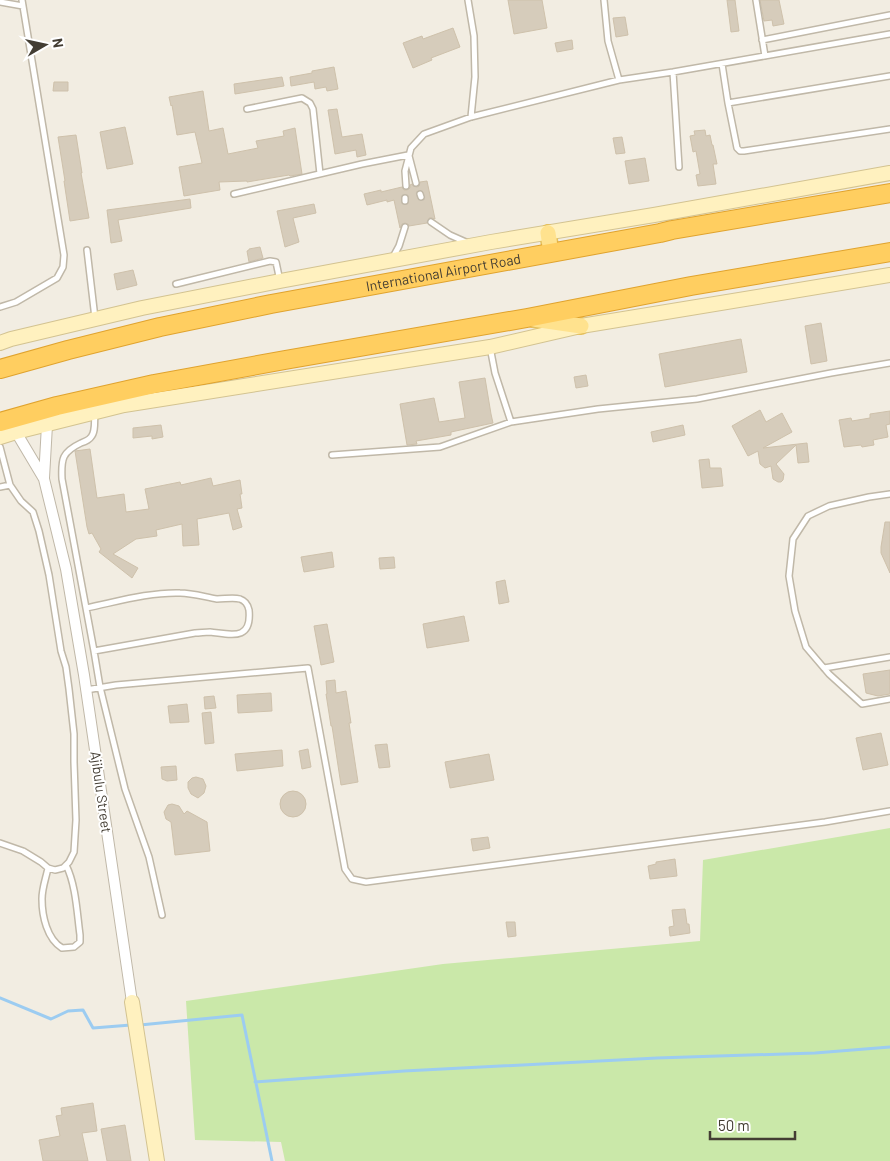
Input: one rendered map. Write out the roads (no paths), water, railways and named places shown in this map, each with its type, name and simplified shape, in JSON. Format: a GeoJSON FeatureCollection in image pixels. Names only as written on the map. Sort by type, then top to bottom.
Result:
{"type":"FeatureCollection","features":[{"type":"Feature","properties":{"kind":"highway","name":"International Airport Road"},"geometry":{"type":"LineString","coordinates":[[0,369],[160,327],[271,304],[672,230],[890,193]]}},
{"type":"Feature","properties":{"kind":"highway"},"geometry":{"type":"LineString","coordinates":[[0,422],[57,406],[154,384],[526,318],[691,286],[890,252]]}},
{"type":"Feature","properties":{"kind":"main road","name":"International Airport Road"},"geometry":{"type":"LineString","coordinates":[[0,343],[142,308],[280,281],[473,245],[890,173]]}},
{"type":"Feature","properties":{"kind":"main road"},"geometry":{"type":"LineString","coordinates":[[548,233],[551,253]]}},
{"type":"Feature","properties":{"kind":"main road"},"geometry":{"type":"LineString","coordinates":[[0,438],[16,432],[124,405],[490,347],[581,326],[890,275]]}},
{"type":"Feature","properties":{"kind":"main road"},"geometry":{"type":"LineString","coordinates":[[526,318],[581,326]]}},
{"type":"Feature","properties":{"kind":"main road","name":"Ajibulu Street"},"geometry":{"type":"LineString","coordinates":[[132,1002],[157,1161]]}},
{"type":"Feature","properties":{"kind":"street"},"geometry":{"type":"LineString","coordinates":[[44,478],[47,425]]}},
{"type":"Feature","properties":{"kind":"street","name":"Ajibulu Street"},"geometry":{"type":"LineString","coordinates":[[16,432],[44,478],[66,569],[86,690],[132,1002]]}},
{"type":"Feature","properties":{"kind":"lane"},"geometry":{"type":"LineString","coordinates":[[0,307],[16,302],[57,278],[63,267],[64,255],[22,0]]}},
{"type":"Feature","properties":{"kind":"lane"},"geometry":{"type":"LineString","coordinates":[[468,0],[474,36],[475,77],[471,117]]}},
{"type":"Feature","properties":{"kind":"lane"},"geometry":{"type":"LineString","coordinates":[[604,0],[608,41],[619,80]]}},
{"type":"Feature","properties":{"kind":"lane"},"geometry":{"type":"LineString","coordinates":[[756,0],[765,56]]}},
{"type":"Feature","properties":{"kind":"lane"},"geometry":{"type":"LineString","coordinates":[[0,2],[23,6]]}},
{"type":"Feature","properties":{"kind":"lane"},"geometry":{"type":"LineString","coordinates":[[762,40],[890,15]]}},
{"type":"Feature","properties":{"kind":"lane"},"geometry":{"type":"LineString","coordinates":[[406,186],[405,171],[408,155],[411,148],[424,134],[471,117],[619,80],[890,34]]}},
{"type":"Feature","properties":{"kind":"lane"},"geometry":{"type":"LineString","coordinates":[[722,64],[737,148],[740,151],[744,152],[890,129]]}},
{"type":"Feature","properties":{"kind":"lane"},"geometry":{"type":"LineString","coordinates":[[673,72],[679,167]]}},
{"type":"Feature","properties":{"kind":"lane"},"geometry":{"type":"LineString","coordinates":[[728,103],[890,76]]}},
{"type":"Feature","properties":{"kind":"lane"},"geometry":{"type":"LineString","coordinates":[[247,109],[302,98],[310,103],[313,109],[320,174]]}},
{"type":"Feature","properties":{"kind":"lane"},"geometry":{"type":"LineString","coordinates":[[234,194],[408,155]]}},
{"type":"Feature","properties":{"kind":"lane"},"geometry":{"type":"LineString","coordinates":[[408,155],[416,183]]}},
{"type":"Feature","properties":{"kind":"lane"},"geometry":{"type":"LineString","coordinates":[[431,222],[450,236],[473,245]]}},
{"type":"Feature","properties":{"kind":"lane"},"geometry":{"type":"LineString","coordinates":[[390,261],[399,246],[405,227]]}},
{"type":"Feature","properties":{"kind":"lane"},"geometry":{"type":"LineString","coordinates":[[87,250],[95,319]]}},
{"type":"Feature","properties":{"kind":"lane"},"geometry":{"type":"LineString","coordinates":[[176,284],[270,261],[276,262],[280,281]]}},
{"type":"Feature","properties":{"kind":"lane"},"geometry":{"type":"LineString","coordinates":[[490,347],[495,374],[511,422]]}},
{"type":"Feature","properties":{"kind":"lane"},"geometry":{"type":"LineString","coordinates":[[332,455],[440,447],[511,422],[598,409],[697,398],[890,363]]}},
{"type":"Feature","properties":{"kind":"lane"},"geometry":{"type":"LineString","coordinates":[[95,413],[94,431],[91,437],[67,451],[63,457],[62,479],[100,688],[125,789],[149,857],[162,915]]}},
{"type":"Feature","properties":{"kind":"lane"},"geometry":{"type":"LineString","coordinates":[[0,447],[10,485],[21,502],[33,512],[49,576],[61,652],[66,667],[74,734],[76,820],[74,852],[69,862],[63,868],[55,870],[48,868],[23,851],[0,843]]}},
{"type":"Feature","properties":{"kind":"lane"},"geometry":{"type":"LineString","coordinates":[[0,487],[10,485]]}},
{"type":"Feature","properties":{"kind":"lane"},"geometry":{"type":"LineString","coordinates":[[890,494],[829,506],[808,516],[793,538],[789,576],[795,611],[806,647],[824,668],[862,704],[890,699]]}},
{"type":"Feature","properties":{"kind":"lane"},"geometry":{"type":"LineString","coordinates":[[86,608],[160,594],[182,593],[219,599],[240,599],[246,602],[248,606],[248,626],[240,634],[208,632],[94,651]]}},
{"type":"Feature","properties":{"kind":"lane"},"geometry":{"type":"LineString","coordinates":[[824,668],[890,657]]}},
{"type":"Feature","properties":{"kind":"lane"},"geometry":{"type":"LineString","coordinates":[[86,690],[116,685],[308,668],[345,869],[352,879],[366,882],[825,822],[890,811]]}},
{"type":"Feature","properties":{"kind":"lane"},"geometry":{"type":"LineString","coordinates":[[48,868],[42,898],[50,936],[54,943],[62,948],[74,947],[80,942],[80,935],[70,872],[66,865]]}},
{"type":"Feature","properties":{"kind":"waterway"},"geometry":{"type":"LineString","coordinates":[[0,998],[51,1019],[68,1011],[83,1010],[93,1028],[131,1025]]}},
{"type":"Feature","properties":{"kind":"waterway"},"geometry":{"type":"LineString","coordinates":[[140,1025],[242,1015],[272,1161]]}},
{"type":"Feature","properties":{"kind":"waterway"},"geometry":{"type":"LineString","coordinates":[[255,1082],[404,1071],[657,1058],[815,1053],[890,1047]]}}]}
